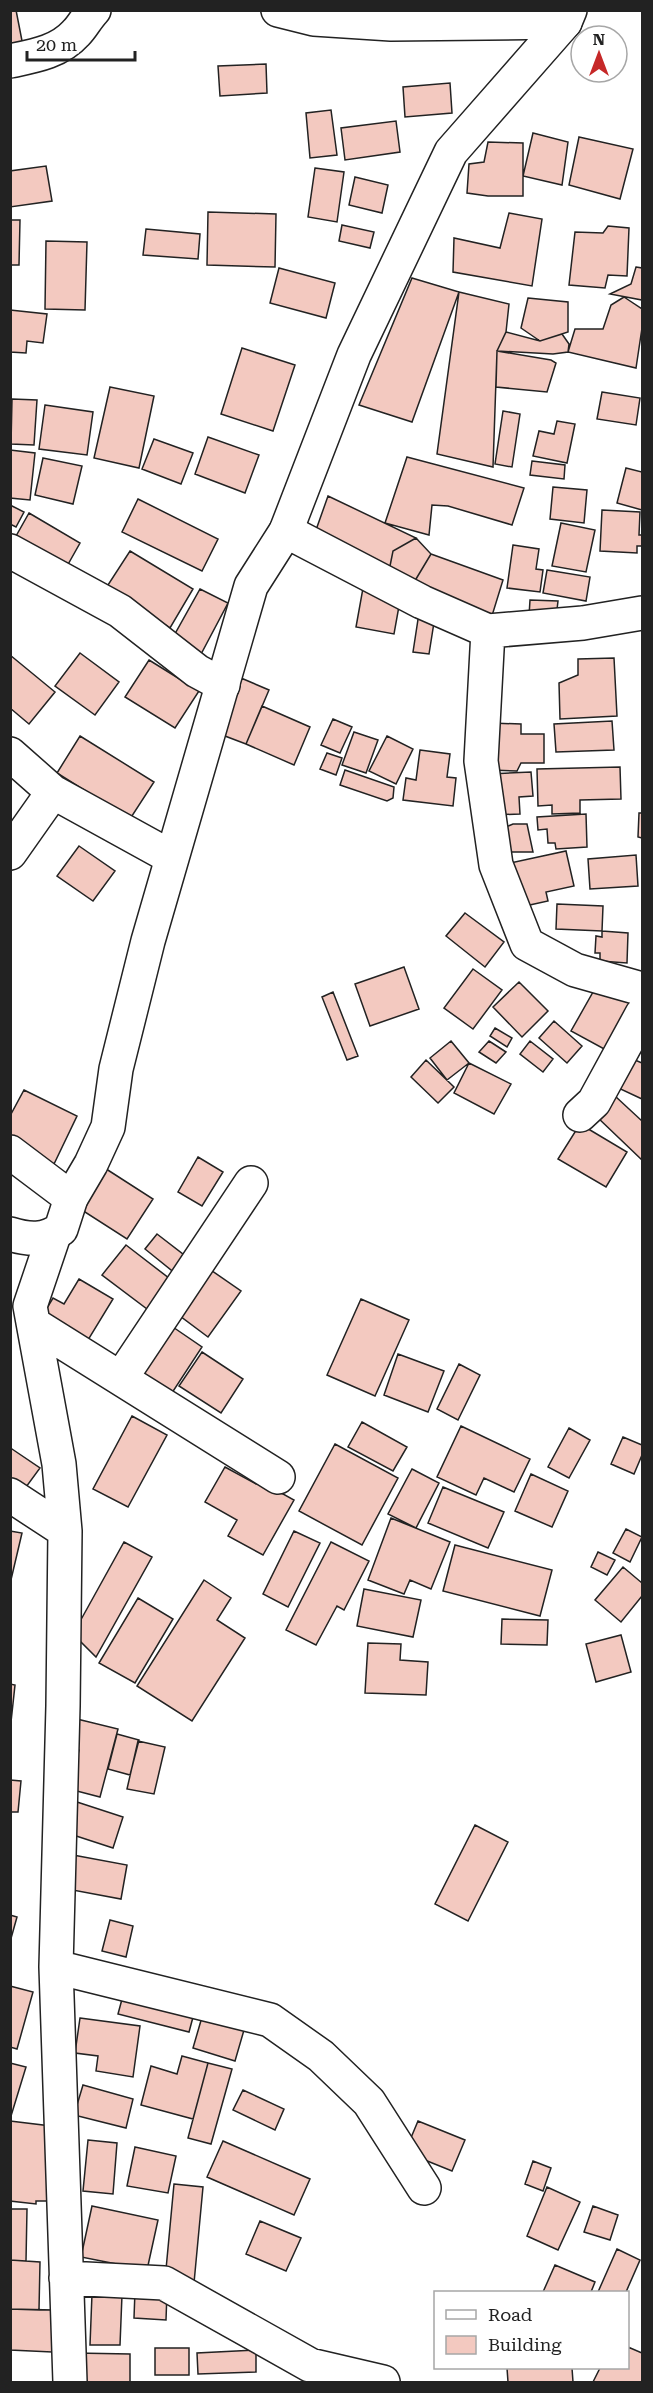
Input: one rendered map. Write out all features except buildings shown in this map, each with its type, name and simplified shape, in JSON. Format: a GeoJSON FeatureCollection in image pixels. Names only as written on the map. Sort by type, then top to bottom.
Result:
{"type":"FeatureCollection","features":[{"type":"Feature","properties":{"kind":"street"},"geometry":{"type":"LineString","coordinates":[[10,61],[45,54],[60,46],[75,35],[94,10]]}},
{"type":"Feature","properties":{"kind":"street"},"geometry":{"type":"LineString","coordinates":[[279,10],[315,19],[391,24],[567,16]]}},
{"type":"Feature","properties":{"kind":"street"},"geometry":{"type":"LineString","coordinates":[[10,1234],[31,1239],[54,1234],[61,1229],[71,1198],[91,1164],[108,1127],[116,1069],[171,857],[251,586],[286,531],[354,355],[451,152],[567,16]]}},
{"type":"Feature","properties":{"kind":"street"},"geometry":{"type":"LineString","coordinates":[[286,531],[422,602],[488,631],[583,623],[642,613]]}},
{"type":"Feature","properties":{"kind":"street"},"geometry":{"type":"LineString","coordinates":[[10,551],[120,611],[197,671],[223,685]]}},
{"type":"Feature","properties":{"kind":"street"},"geometry":{"type":"LineString","coordinates":[[488,631],[481,761],[496,865],[527,944],[575,970],[642,989]]}},
{"type":"Feature","properties":{"kind":"street"},"geometry":{"type":"LineString","coordinates":[[10,754],[53,792],[171,857]]}},
{"type":"Feature","properties":{"kind":"street"},"geometry":{"type":"LineString","coordinates":[[10,853],[53,792]]}},
{"type":"Feature","properties":{"kind":"street"},"geometry":{"type":"LineString","coordinates":[[580,1115],[594,1102],[642,1014]]}},
{"type":"Feature","properties":{"kind":"street"},"geometry":{"type":"LineString","coordinates":[[10,1152],[71,1198]]}},
{"type":"Feature","properties":{"kind":"street"},"geometry":{"type":"LineString","coordinates":[[122,1378],[251,1183]]}},
{"type":"Feature","properties":{"kind":"street"},"geometry":{"type":"LineString","coordinates":[[54,1234],[30,1306],[60,1464],[65,1531],[56,1967],[70,2382]]}},
{"type":"Feature","properties":{"kind":"street"},"geometry":{"type":"LineString","coordinates":[[35,1325],[278,1477]]}},
{"type":"Feature","properties":{"kind":"street"},"geometry":{"type":"LineString","coordinates":[[10,1494],[65,1531]]}},
{"type":"Feature","properties":{"kind":"street"},"geometry":{"type":"LineString","coordinates":[[56,1967],[270,2020],[321,2056],[369,2102],[424,2188]]}},
{"type":"Feature","properties":{"kind":"street"},"geometry":{"type":"LineString","coordinates":[[66,2278],[164,2283],[310,2364],[383,2382]]}}]}
